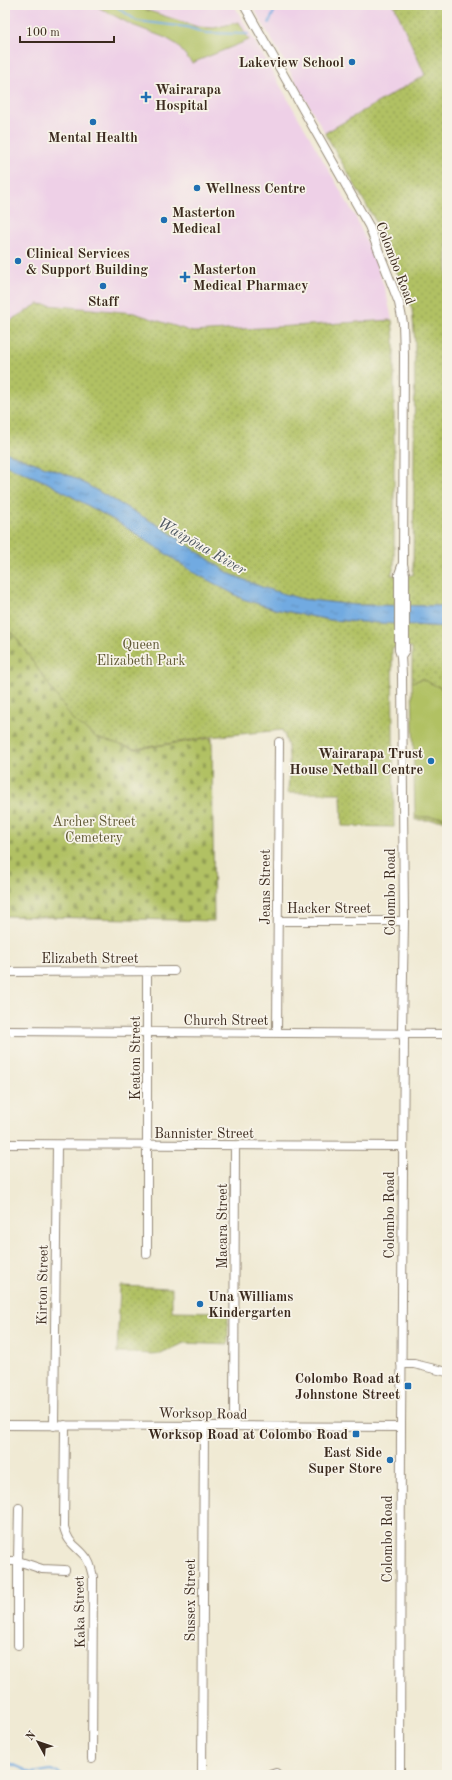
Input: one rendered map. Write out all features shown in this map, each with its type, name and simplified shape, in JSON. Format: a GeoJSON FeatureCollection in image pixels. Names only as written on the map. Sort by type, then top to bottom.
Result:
{"type":"FeatureCollection","features":[{"type":"Feature","properties":{"kind":"street","name":"Colombo Road"},"geometry":{"type":"LineString","coordinates":[[244,5],[369,226],[399,303],[403,323],[402,652],[404,921],[400,1427],[400,1775]]}},
{"type":"Feature","properties":{"kind":"street","name":"Jeans Street"},"geometry":{"type":"LineString","coordinates":[[277,1033],[279,742]]}},
{"type":"Feature","properties":{"kind":"street","name":"Hacker Street"},"geometry":{"type":"LineString","coordinates":[[278,921],[404,921]]}},
{"type":"Feature","properties":{"kind":"street","name":"Keaton Street"},"geometry":{"type":"LineString","coordinates":[[147,971],[147,1254]]}},
{"type":"Feature","properties":{"kind":"street","name":"Elizabeth Street"},"geometry":{"type":"LineString","coordinates":[[5,972],[174,971]]}},
{"type":"Feature","properties":{"kind":"street","name":"Church Street"},"geometry":{"type":"LineString","coordinates":[[5,1032],[447,1034]]}},
{"type":"Feature","properties":{"kind":"street","name":"Bannister Street"},"geometry":{"type":"LineString","coordinates":[[5,1144],[147,1146],[403,1146]]}},
{"type":"Feature","properties":{"kind":"street","name":"Kirton Street"},"geometry":{"type":"LineString","coordinates":[[54,1426],[57,1145]]}},
{"type":"Feature","properties":{"kind":"street","name":"Macara Street"},"geometry":{"type":"LineString","coordinates":[[234,1426],[235,1146]]}},
{"type":"Feature","properties":{"kind":"street"},"geometry":{"type":"LineString","coordinates":[[401,1364],[414,1364],[447,1372]]}},
{"type":"Feature","properties":{"kind":"street","name":"Worksop Road"},"geometry":{"type":"LineString","coordinates":[[5,1425],[400,1427]]}},
{"type":"Feature","properties":{"kind":"street","name":"Kaka Street"},"geometry":{"type":"LineString","coordinates":[[65,1425],[64,1527],[67,1538],[85,1556],[90,1565],[93,1577],[92,1759]]}},
{"type":"Feature","properties":{"kind":"street","name":"Sussex Street"},"geometry":{"type":"LineString","coordinates":[[202,1775],[204,1426]]}},
{"type":"Feature","properties":{"kind":"street"},"geometry":{"type":"LineString","coordinates":[[18,1645],[19,1508]]}},
{"type":"Feature","properties":{"kind":"street"},"geometry":{"type":"LineString","coordinates":[[5,1562],[18,1561],[42,1569],[65,1570]]}},
{"type":"Feature","properties":{"kind":"shaded area","name":"Wairarapa Hospital"},"geometry":{"type":"Polygon","coordinates":[[[5,5],[234,5],[355,216],[375,260],[387,296],[392,320],[193,332],[134,313],[5,327],[5,5]]]}},
{"type":"Feature","properties":{"kind":"shaded area","name":"Lakeview School"},"geometry":{"type":"Polygon","coordinates":[[[252,5],[394,5],[425,75],[325,133],[252,5]]]}},
{"type":"Feature","properties":{"kind":"green space"},"geometry":{"type":"Polygon","coordinates":[[[94,5],[131,5],[198,27],[214,28],[239,22],[249,40],[192,63],[176,44],[166,38],[132,25],[94,5]]]}},
{"type":"Feature","properties":{"kind":"green space"},"geometry":{"type":"Polygon","coordinates":[[[394,5],[447,5],[447,606],[355,605],[302,599],[264,588],[230,574],[161,527],[73,477],[5,452],[5,327],[14,318],[38,304],[134,313],[193,332],[392,320],[394,340],[394,567],[391,575],[413,575],[415,342],[412,309],[379,227],[325,133],[425,75],[394,5]]]}},
{"type":"Feature","properties":{"kind":"green space","name":"Queen Elizabeth Park"},"geometry":{"type":"Polygon","coordinates":[[[5,465],[46,482],[121,524],[195,573],[243,599],[275,609],[330,620],[447,627],[447,691],[422,679],[412,682],[412,647],[392,648],[394,827],[342,826],[341,793],[288,793],[289,752],[282,730],[209,737],[135,749],[97,738],[73,720],[13,633],[5,633],[5,465]]]}},
{"type":"Feature","properties":{"kind":"green space","name":"Archer Street Cemetery"},"geometry":{"type":"Polygon","coordinates":[[[5,633],[13,633],[135,749],[212,738],[214,921],[5,916],[5,633]]]}},
{"type":"Feature","properties":{"kind":"green space"},"geometry":{"type":"Polygon","coordinates":[[[422,679],[447,691],[447,817],[415,817],[412,682],[422,679]]]}},
{"type":"Feature","properties":{"kind":"green space"},"geometry":{"type":"Polygon","coordinates":[[[415,817],[447,817],[447,820],[415,820],[415,817]]]}},
{"type":"Feature","properties":{"kind":"green space"},"geometry":{"type":"Polygon","coordinates":[[[120,1286],[172,1288],[172,1311],[228,1312],[228,1345],[184,1343],[161,1354],[117,1353],[120,1286]]]}},
{"type":"Feature","properties":{"kind":"water"},"geometry":{"type":"Polygon","coordinates":[[[5,452],[73,477],[161,527],[230,574],[264,588],[302,599],[355,605],[447,606],[447,627],[330,620],[275,609],[243,599],[195,573],[121,524],[46,482],[5,465],[5,452]]]}},
{"type":"Feature","properties":{"kind":"waterway"},"geometry":{"type":"LineString","coordinates":[[114,5],[137,21],[187,27],[205,33],[248,34]]}},
{"type":"Feature","properties":{"kind":"waterway"},"geometry":{"type":"LineString","coordinates":[[269,23],[277,5]]}},
{"type":"Feature","properties":{"kind":"waterway"},"geometry":{"type":"LineString","coordinates":[[5,1761],[32,1773],[51,1770],[62,1775]]}},
{"type":"Feature","properties":{"kind":"place","name":"Lakeview School"},"geometry":{"type":"Point","coordinates":[352,62]}},
{"type":"Feature","properties":{"kind":"place","name":"Wairarapa Hospital"},"geometry":{"type":"Point","coordinates":[146,97]}},
{"type":"Feature","properties":{"kind":"place","name":"Mental Health"},"geometry":{"type":"Point","coordinates":[93,122]}},
{"type":"Feature","properties":{"kind":"place","name":"Wellness Centre"},"geometry":{"type":"Point","coordinates":[197,188]}},
{"type":"Feature","properties":{"kind":"place","name":"Masterton Medical"},"geometry":{"type":"Point","coordinates":[164,220]}},
{"type":"Feature","properties":{"kind":"place","name":"Clinical Services & Support Building"},"geometry":{"type":"Point","coordinates":[18,261]}},
{"type":"Feature","properties":{"kind":"place","name":"Masterton Medical Pharmacy"},"geometry":{"type":"Point","coordinates":[185,277]}},
{"type":"Feature","properties":{"kind":"place","name":"Staff"},"geometry":{"type":"Point","coordinates":[103,286]}},
{"type":"Feature","properties":{"kind":"place","name":"Wairarapa Trust House Netball Centre"},"geometry":{"type":"Point","coordinates":[431,761]}},
{"type":"Feature","properties":{"kind":"place","name":"Una Williams Kindergarten"},"geometry":{"type":"Point","coordinates":[200,1304]}},
{"type":"Feature","properties":{"kind":"place","name":"Colombo Road at Johnstone Street"},"geometry":{"type":"Point","coordinates":[408,1386]}},
{"type":"Feature","properties":{"kind":"place","name":"Worksop Road at Colombo Road"},"geometry":{"type":"Point","coordinates":[356,1434]}},
{"type":"Feature","properties":{"kind":"place","name":"East Side Super Store"},"geometry":{"type":"Point","coordinates":[390,1460]}},
{"type":"Feature","properties":{"kind":"water label","name":"Waipōua River"},"geometry":{"type":"Point","coordinates":[202,546]}}]}
